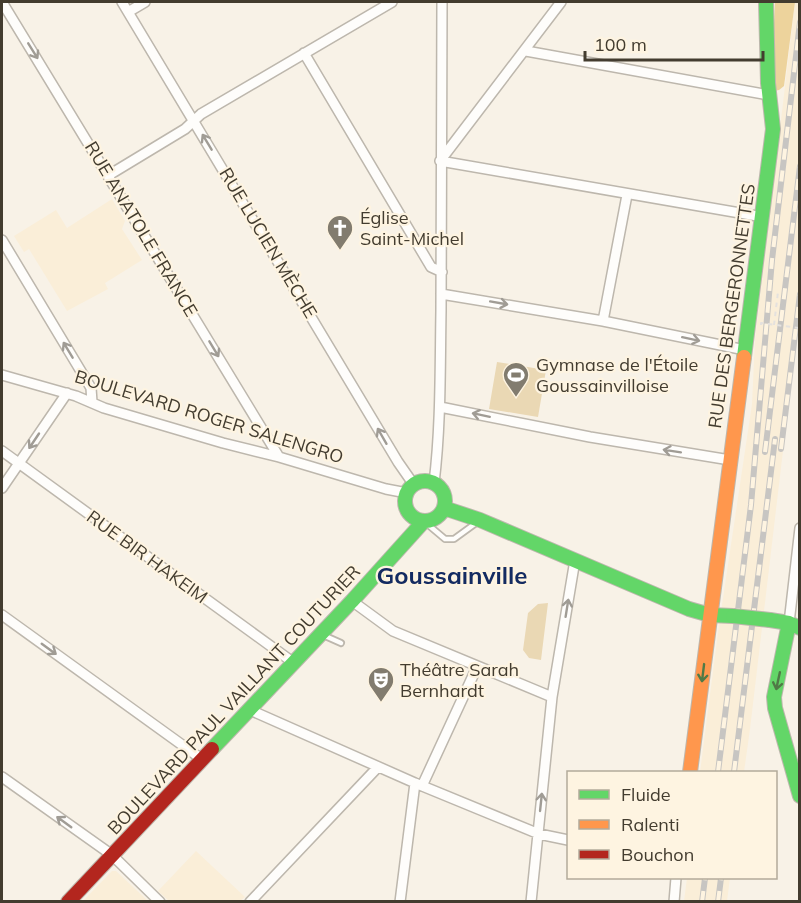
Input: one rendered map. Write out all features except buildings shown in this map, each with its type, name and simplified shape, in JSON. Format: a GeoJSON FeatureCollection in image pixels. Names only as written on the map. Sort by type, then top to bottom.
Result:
{"type":"FeatureCollection","features":[{"type":"Feature","properties":{"kind":"street","name":"RUE ANATOLE FRANCE"},"geometry":{"type":"LineString","coordinates":[[2,2],[279,457]]}},
{"type":"Feature","properties":{"kind":"street","name":"RUE LUCIEN MÈCHE"},"geometry":{"type":"LineString","coordinates":[[122,2],[398,462],[411,489]]}},
{"type":"Feature","properties":{"kind":"street"},"geometry":{"type":"LineString","coordinates":[[128,12],[145,2]]}},
{"type":"Feature","properties":{"kind":"street"},"geometry":{"type":"LineString","coordinates":[[109,175],[185,129],[201,114],[392,2]]}},
{"type":"Feature","properties":{"kind":"street"},"geometry":{"type":"LineString","coordinates":[[434,483],[440,407],[442,2]]}},
{"type":"Feature","properties":{"kind":"street"},"geometry":{"type":"LineString","coordinates":[[440,161],[526,51],[561,2]]}},
{"type":"Feature","properties":{"kind":"street","name":"RUE DES BERGERONNETTES"},"geometry":{"type":"LineString","coordinates":[[690,771],[773,129],[769,95],[766,2]]}},
{"type":"Feature","properties":{"kind":"street"},"geometry":{"type":"LineString","coordinates":[[526,51],[769,95]]}},
{"type":"Feature","properties":{"kind":"street"},"geometry":{"type":"LineString","coordinates":[[304,53],[431,267],[442,272]]}},
{"type":"Feature","properties":{"kind":"street"},"geometry":{"type":"LineString","coordinates":[[440,161],[763,218]]}},
{"type":"Feature","properties":{"kind":"street"},"geometry":{"type":"LineString","coordinates":[[603,321],[627,195]]}},
{"type":"Feature","properties":{"kind":"street"},"geometry":{"type":"LineString","coordinates":[[2,240],[91,388],[92,402]]}},
{"type":"Feature","properties":{"kind":"street"},"geometry":{"type":"LineString","coordinates":[[441,294],[603,321],[745,350]]}},
{"type":"Feature","properties":{"kind":"street","name":"BOULEVARD ROGER SALENGRO"},"geometry":{"type":"LineString","coordinates":[[2,375],[67,393],[104,408],[386,489],[411,489]]}},
{"type":"Feature","properties":{"kind":"street"},"geometry":{"type":"LineString","coordinates":[[2,488],[67,393]]}},
{"type":"Feature","properties":{"kind":"street"},"geometry":{"type":"LineString","coordinates":[[440,407],[590,437],[730,460]]}},
{"type":"Feature","properties":{"kind":"street","name":"RUE BIR HAKEIM"},"geometry":{"type":"LineString","coordinates":[[2,451],[294,663]]}},
{"type":"Feature","properties":{"kind":"street"},"geometry":{"type":"LineString","coordinates":[[420,482],[434,483],[442,491],[444,508],[436,518],[424,521],[415,518],[408,512],[405,499],[411,489],[420,482]]}},
{"type":"Feature","properties":{"kind":"street"},"geometry":{"type":"LineString","coordinates":[[444,508],[480,520],[689,609],[710,615],[770,620],[794,626]]}},
{"type":"Feature","properties":{"kind":"street","name":"BOULEVARD PAUL VAILLANT COUTURIER"},"geometry":{"type":"LineString","coordinates":[[68,902],[352,601],[424,521]]}},
{"type":"Feature","properties":{"kind":"street"},"geometry":{"type":"LineString","coordinates":[[800,528],[794,626],[774,697],[775,708],[800,796]]}},
{"type":"Feature","properties":{"kind":"street"},"geometry":{"type":"LineString","coordinates":[[531,902],[552,697],[575,560]]}},
{"type":"Feature","properties":{"kind":"street"},"geometry":{"type":"LineString","coordinates":[[352,601],[395,636],[552,697]]}},
{"type":"Feature","properties":{"kind":"street"},"geometry":{"type":"LineString","coordinates":[[2,615],[203,760]]}},
{"type":"Feature","properties":{"kind":"street"},"geometry":{"type":"LineString","coordinates":[[400,902],[418,784],[477,667]]}},
{"type":"Feature","properties":{"kind":"street"},"geometry":{"type":"LineString","coordinates":[[250,710],[539,834],[567,840]]}},
{"type":"Feature","properties":{"kind":"street"},"geometry":{"type":"LineString","coordinates":[[250,902],[378,766]]}},
{"type":"Feature","properties":{"kind":"street"},"geometry":{"type":"LineString","coordinates":[[2,777],[111,855],[160,902]]}},
{"type":"Feature","properties":{"kind":"street"},"geometry":{"type":"LineString","coordinates":[[674,902],[676,879]]}},
{"type":"Feature","properties":{"kind":"lane"},"geometry":{"type":"LineString","coordinates":[[424,521],[445,539],[453,538],[480,520]]}},
{"type":"Feature","properties":{"kind":"lane"},"geometry":{"type":"LineString","coordinates":[[321,634],[341,643]]}},
{"type":"Feature","properties":{"kind":"path"},"geometry":{"type":"LineString","coordinates":[[774,325],[778,292]]}},
{"type":"Feature","properties":{"kind":"path"},"geometry":{"type":"LineString","coordinates":[[761,325],[761,323],[799,328]]}},
{"type":"Feature","properties":{"kind":"shaded area"},"geometry":{"type":"Polygon","coordinates":[[[775,2],[795,2],[784,86],[774,91],[771,87],[775,2]]]}},
{"type":"Feature","properties":{"kind":"shaded area"},"geometry":{"type":"Polygon","coordinates":[[[795,2],[799,2],[799,316],[750,729],[744,771],[700,771],[752,404],[755,339],[795,2]]]}},
{"type":"Feature","properties":{"kind":"shaded area"},"geometry":{"type":"Polygon","coordinates":[[[112,199],[125,221],[122,229],[142,260],[105,283],[108,289],[67,311],[29,249],[24,252],[14,236],[56,210],[67,228],[112,199]]]}},
{"type":"Feature","properties":{"kind":"shaded area","name":"Gymnase de l'Étoile Goussainvilloise"},"geometry":{"type":"Polygon","coordinates":[[[497,362],[546,370],[538,417],[489,409],[497,362]]]}},
{"type":"Feature","properties":{"kind":"shaded area"},"geometry":{"type":"Polygon","coordinates":[[[548,603],[541,660],[529,658],[523,650],[528,613],[538,604],[548,603]]]}},
{"type":"Feature","properties":{"kind":"shaded area"},"geometry":{"type":"Polygon","coordinates":[[[196,851],[245,897],[240,901],[169,901],[158,891],[196,851]]]}},
{"type":"Feature","properties":{"kind":"shaded area"},"geometry":{"type":"Polygon","coordinates":[[[112,871],[116,871],[148,901],[83,901],[112,871]]]}},
{"type":"Feature","properties":{"kind":"shaded area"},"geometry":{"type":"Polygon","coordinates":[[[687,879],[730,879],[727,901],[684,901],[687,879]]]}},
{"type":"Feature","properties":{"kind":"railway"},"geometry":{"type":"LineString","coordinates":[[718,771],[751,505],[772,260],[800,22]]}},
{"type":"Feature","properties":{"kind":"railway"},"geometry":{"type":"LineString","coordinates":[[765,452],[800,166]]}},
{"type":"Feature","properties":{"kind":"railway"},"geometry":{"type":"LineString","coordinates":[[781,449],[800,294]]}},
{"type":"Feature","properties":{"kind":"railway"},"geometry":{"type":"LineString","coordinates":[[734,771],[775,439]]}},
{"type":"Feature","properties":{"kind":"railway"},"geometry":{"type":"LineString","coordinates":[[702,902],[705,879]]}},
{"type":"Feature","properties":{"kind":"railway"},"geometry":{"type":"LineString","coordinates":[[718,902],[721,879]]}},
{"type":"Feature","properties":{"kind":"traffic: fast"},"geometry":{"type":"LineString","coordinates":[[744,357],[773,129],[768,83],[766,2]]}},
{"type":"Feature","properties":{"kind":"traffic: fast"},"geometry":{"type":"LineString","coordinates":[[425,481],[439,487],[445,501],[439,515],[425,521],[411,515],[405,501],[411,487],[425,481]]}},
{"type":"Feature","properties":{"kind":"traffic: fast"},"geometry":{"type":"LineString","coordinates":[[444,508],[480,520],[689,609],[710,615],[733,616]]}},
{"type":"Feature","properties":{"kind":"traffic: fast"},"geometry":{"type":"LineString","coordinates":[[212,749],[424,521]]}},
{"type":"Feature","properties":{"kind":"traffic: fast"},"geometry":{"type":"LineString","coordinates":[[733,616],[770,620]]}},
{"type":"Feature","properties":{"kind":"traffic: fast"},"geometry":{"type":"LineString","coordinates":[[770,620],[789,623],[800,628]]}},
{"type":"Feature","properties":{"kind":"traffic: fast"},"geometry":{"type":"LineString","coordinates":[[789,623],[774,697],[775,708],[800,796]]}},
{"type":"Feature","properties":{"kind":"traffic: slow"},"geometry":{"type":"LineString","coordinates":[[690,771],[744,357]]}},
{"type":"Feature","properties":{"kind":"traffic: jam"},"geometry":{"type":"LineString","coordinates":[[68,902],[212,749]]}},
{"type":"Feature","properties":{"kind":"place","name":"Église Saint-Michel"},"geometry":{"type":"Point","coordinates":[340,251]}},
{"type":"Feature","properties":{"kind":"place","name":"Gymnase de l'Étoile Goussainvilloise"},"geometry":{"type":"Point","coordinates":[516,398]}},
{"type":"Feature","properties":{"kind":"place","name":"Théâtre Sarah Bernhardt"},"geometry":{"type":"Point","coordinates":[381,703]}},
{"type":"Feature","properties":{"kind":"district","name":"Goussainville"},"geometry":{"type":"Point","coordinates":[452,576]}}]}
